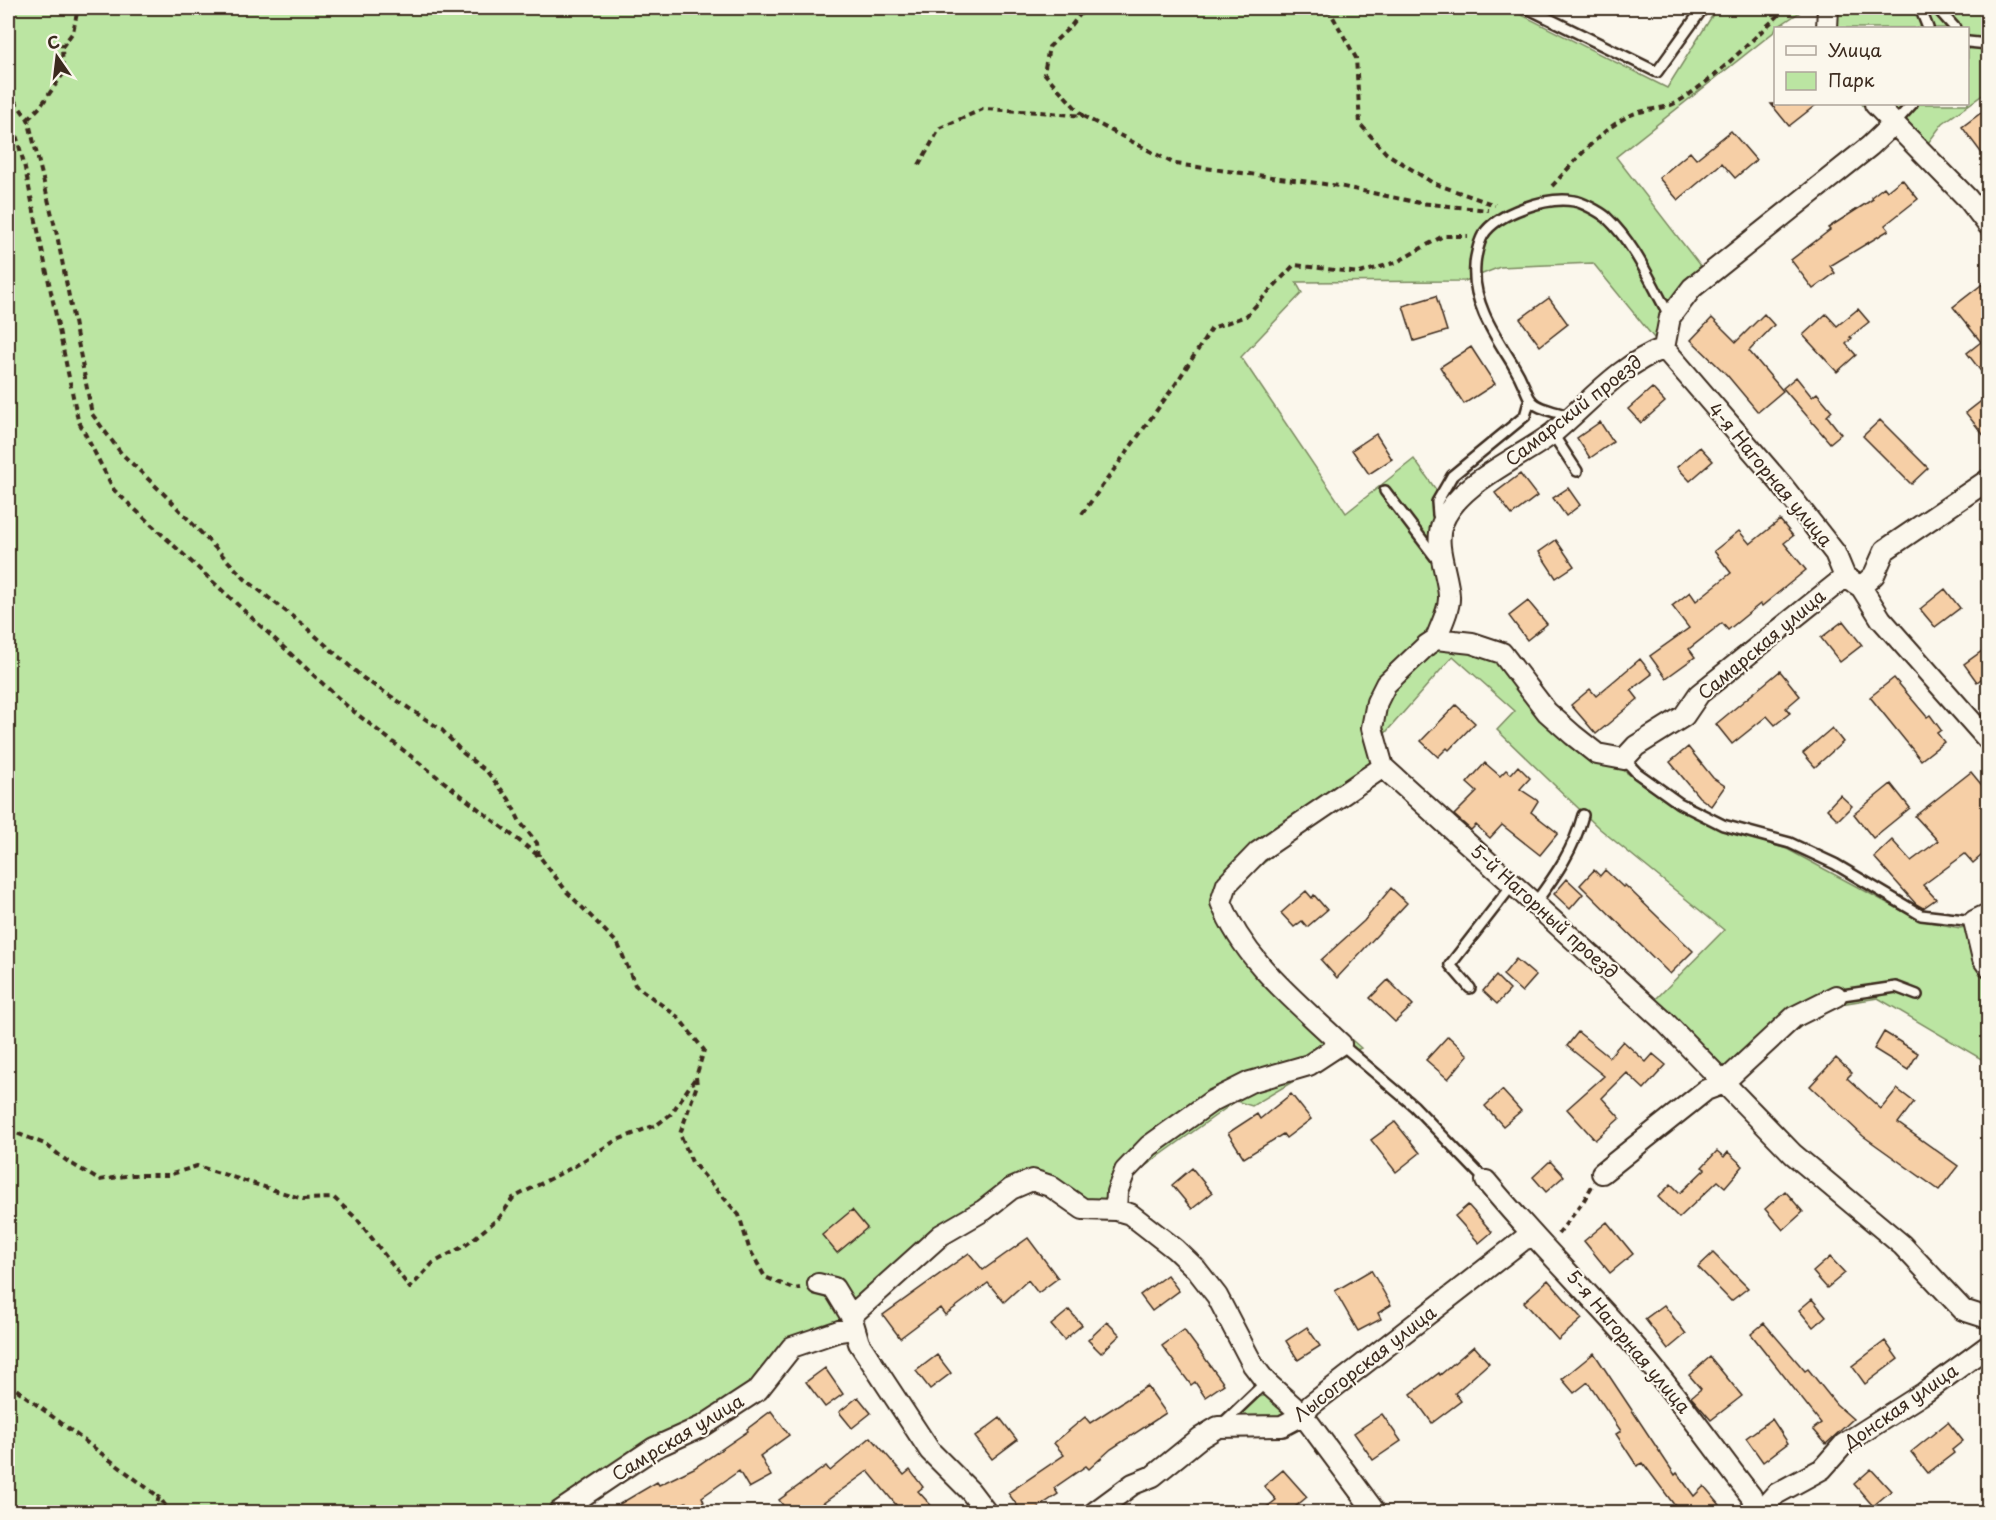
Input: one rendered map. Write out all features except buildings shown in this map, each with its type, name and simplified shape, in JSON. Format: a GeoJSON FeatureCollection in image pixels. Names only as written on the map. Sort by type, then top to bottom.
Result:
{"type":"FeatureCollection","features":[{"type":"Feature","properties":{"kind":"street"},"geometry":{"type":"LineString","coordinates":[[1827,27],[1828,8]]}},
{"type":"Feature","properties":{"kind":"street"},"geometry":{"type":"LineString","coordinates":[[1876,105],[1968,199],[1989,225]]}},
{"type":"Feature","properties":{"kind":"street","name":"Самарский проезд"},"geometry":{"type":"LineString","coordinates":[[1444,520],[1449,508],[1465,492],[1552,433],[1616,374],[1643,356],[1664,348],[1670,317],[1692,288],[1870,146],[1893,124]]}},
{"type":"Feature","properties":{"kind":"street","name":"4-я Нагорная улица"},"geometry":{"type":"LineString","coordinates":[[1664,348],[1788,492],[1835,553],[1853,582],[1881,619],[1989,740]]}},
{"type":"Feature","properties":{"kind":"street","name":"Самарская улица"},"geometry":{"type":"LineString","coordinates":[[1624,759],[1636,746],[1684,716],[1699,694],[1853,582],[1874,575],[1885,550],[1989,480]]}},
{"type":"Feature","properties":{"kind":"street"},"geometry":{"type":"LineString","coordinates":[[1436,639],[1450,597],[1442,566],[1441,527],[1444,520]]}},
{"type":"Feature","properties":{"kind":"street"},"geometry":{"type":"LineString","coordinates":[[1375,1512],[1303,1415],[1266,1382],[1253,1365],[1217,1296],[1196,1269],[1175,1248],[1130,1214],[1116,1210],[1117,1192],[1125,1171],[1149,1146],[1212,1101],[1250,1082],[1309,1065],[1341,1044],[1261,968],[1230,926],[1221,902],[1227,884],[1258,852],[1383,767],[1372,728],[1377,702],[1386,684],[1426,645],[1436,639],[1472,643],[1502,653],[1546,712],[1597,754],[1624,759]]}},
{"type":"Feature","properties":{"kind":"street","name":"5-й Нагорный проезд"},"geometry":{"type":"LineString","coordinates":[[1383,767],[1514,883],[1665,1022],[1722,1084],[1794,1154],[1902,1245],[1963,1310],[1989,1318]]}},
{"type":"Feature","properties":{"kind":"street"},"geometry":{"type":"LineString","coordinates":[[1981,918],[1983,959],[1989,966]]}},
{"type":"Feature","properties":{"kind":"street"},"geometry":{"type":"LineString","coordinates":[[1602,1173],[1706,1090],[1722,1084],[1794,1017],[1836,996]]}},
{"type":"Feature","properties":{"kind":"street","name":"Самрская улица"},"geometry":{"type":"LineString","coordinates":[[566,1511],[654,1448],[704,1426],[758,1390],[792,1347],[839,1331],[852,1322],[941,1235],[984,1210],[1011,1189],[1032,1180],[1050,1186],[1083,1209],[1116,1210]]}},
{"type":"Feature","properties":{"kind":"street","name":"5-я Нагорная улица"},"geometry":{"type":"LineString","coordinates":[[1486,1181],[1532,1237],[1549,1250],[1643,1356],[1751,1496],[1759,1512]]}},
{"type":"Feature","properties":{"kind":"street","name":"Лысогорская улица"},"geometry":{"type":"LineString","coordinates":[[1218,1427],[1282,1426],[1303,1415],[1311,1405],[1523,1240],[1532,1237]]}},
{"type":"Feature","properties":{"kind":"street"},"geometry":{"type":"LineString","coordinates":[[818,1284],[834,1288],[852,1322],[859,1343],[930,1451],[970,1491],[986,1512]]}},
{"type":"Feature","properties":{"kind":"street","name":"Донская улица"},"geometry":{"type":"LineString","coordinates":[[1759,1512],[1776,1494],[1822,1469],[1844,1444],[1924,1393],[1989,1346]]}},
{"type":"Feature","properties":{"kind":"street"},"geometry":{"type":"LineString","coordinates":[[1095,1512],[1132,1484],[1153,1476],[1200,1438],[1218,1427]]}},
{"type":"Feature","properties":{"kind":"lane"},"geometry":{"type":"LineString","coordinates":[[1527,8],[1657,72],[1703,8]]}},
{"type":"Feature","properties":{"kind":"lane"},"geometry":{"type":"LineString","coordinates":[[1920,8],[1928,27]]}},
{"type":"Feature","properties":{"kind":"lane"},"geometry":{"type":"LineString","coordinates":[[1937,8],[1954,27]]}},
{"type":"Feature","properties":{"kind":"lane"},"geometry":{"type":"LineString","coordinates":[[1969,42],[1989,44]]}},
{"type":"Feature","properties":{"kind":"lane"},"geometry":{"type":"LineString","coordinates":[[1893,124],[1911,105]]}},
{"type":"Feature","properties":{"kind":"lane"},"geometry":{"type":"LineString","coordinates":[[1444,520],[1438,515],[1437,502],[1452,476],[1525,416],[1529,402],[1516,369],[1492,330],[1477,296],[1475,266],[1483,236],[1510,212],[1535,204],[1574,201],[1605,216],[1631,247],[1670,317]]}},
{"type":"Feature","properties":{"kind":"lane"},"geometry":{"type":"LineString","coordinates":[[1529,402],[1543,410],[1570,416]]}},
{"type":"Feature","properties":{"kind":"lane"},"geometry":{"type":"LineString","coordinates":[[1552,433],[1577,471]]}},
{"type":"Feature","properties":{"kind":"lane"},"geometry":{"type":"LineString","coordinates":[[1385,491],[1442,566]]}},
{"type":"Feature","properties":{"kind":"lane"},"geometry":{"type":"LineString","coordinates":[[1624,759],[1637,772],[1679,803],[1723,825],[1790,843],[1835,864],[1921,915],[1981,918]]}},
{"type":"Feature","properties":{"kind":"lane"},"geometry":{"type":"LineString","coordinates":[[1535,903],[1559,871],[1577,838],[1583,815]]}},
{"type":"Feature","properties":{"kind":"lane"},"geometry":{"type":"LineString","coordinates":[[1470,988],[1450,964],[1514,883]]}},
{"type":"Feature","properties":{"kind":"lane"},"geometry":{"type":"LineString","coordinates":[[1836,996],[1896,987],[1917,995]]}},
{"type":"Feature","properties":{"kind":"lane"},"geometry":{"type":"LineString","coordinates":[[1341,1044],[1414,1106],[1486,1181]]}},
{"type":"Feature","properties":{"kind":"lane"},"geometry":{"type":"LineString","coordinates":[[1218,1427],[1239,1411],[1266,1382]]}},
{"type":"Feature","properties":{"kind":"path"},"geometry":{"type":"LineString","coordinates":[[27,119],[40,107],[63,74],[62,47],[73,32],[78,8]]}},
{"type":"Feature","properties":{"kind":"path"},"geometry":{"type":"LineString","coordinates":[[1085,8],[1071,26],[1049,46],[1044,73],[1083,116],[1175,164],[1339,186],[1420,203],[1510,212]]}},
{"type":"Feature","properties":{"kind":"path"},"geometry":{"type":"LineString","coordinates":[[1328,8],[1356,58],[1360,124],[1386,153],[1433,183],[1478,197],[1510,212]]}},
{"type":"Feature","properties":{"kind":"path"},"geometry":{"type":"LineString","coordinates":[[1535,204],[1603,135],[1631,115],[1676,103],[1719,74],[1756,34],[1787,8]]}},
{"type":"Feature","properties":{"kind":"path"},"geometry":{"type":"LineString","coordinates":[[8,92],[27,119],[57,235],[92,414],[121,453],[168,498],[245,579],[302,624],[363,678],[442,730],[463,753],[488,773],[509,799],[520,822],[537,843],[540,857]]}},
{"type":"Feature","properties":{"kind":"path"},"geometry":{"type":"LineString","coordinates":[[8,105],[24,164],[78,420],[114,490],[348,707],[540,857],[567,892],[618,944],[635,985],[678,1017],[704,1050],[696,1077],[671,1114],[658,1124],[615,1141],[575,1166],[513,1198],[500,1217],[466,1245],[433,1263],[410,1288],[358,1220],[334,1198],[303,1199],[197,1166],[170,1175],[132,1175],[99,1180],[67,1161],[45,1143],[8,1130]]}},
{"type":"Feature","properties":{"kind":"path"},"geometry":{"type":"LineString","coordinates":[[919,165],[940,128],[983,109],[1083,116]]}},
{"type":"Feature","properties":{"kind":"path"},"geometry":{"type":"LineString","coordinates":[[1082,514],[1175,385],[1212,328],[1246,316],[1294,265],[1360,273],[1397,262],[1443,236],[1483,236]]}},
{"type":"Feature","properties":{"kind":"path"},"geometry":{"type":"LineString","coordinates":[[696,1077],[697,1085],[680,1134],[692,1162],[739,1215],[748,1248],[765,1277],[794,1289],[818,1284]]}},
{"type":"Feature","properties":{"kind":"path"},"geometry":{"type":"LineString","coordinates":[[1549,1250],[1564,1224],[1583,1202],[1602,1173]]}},
{"type":"Feature","properties":{"kind":"path"},"geometry":{"type":"LineString","coordinates":[[8,1383],[159,1497],[170,1512]]}},
{"type":"Feature","properties":{"kind":"path"},"geometry":{"type":"LineString","coordinates":[[154,1512],[159,1497]]}},
{"type":"Feature","properties":{"kind":"green space"},"geometry":{"type":"Polygon","coordinates":[[[8,8],[1508,8],[1667,88],[1717,8],[1806,8],[1774,27],[1774,32],[1616,157],[1701,267],[1683,286],[1654,338],[1593,263],[1500,267],[1465,281],[1296,282],[1302,293],[1241,357],[1346,513],[1414,459],[1447,505],[1442,601],[1435,625],[1382,682],[1371,766],[1362,783],[1234,887],[1228,901],[1265,964],[1361,1048],[1297,1079],[1252,1106],[1236,1101],[1130,1177],[1127,1197],[1105,1205],[1084,1203],[1053,1182],[1010,1186],[841,1326],[788,1344],[754,1387],[550,1512],[8,1512],[8,8]]]}},
{"type":"Feature","properties":{"kind":"green space"},"geometry":{"type":"Polygon","coordinates":[[[1817,8],[1988,8],[1988,91],[1969,105],[1969,27],[1820,27],[1817,8]]]}},
{"type":"Feature","properties":{"kind":"green space"},"geometry":{"type":"Polygon","coordinates":[[[1863,105],[1968,105],[1943,123],[1928,143],[1884,107],[1868,112],[1863,105]]]}},
{"type":"Feature","properties":{"kind":"green space"},"geometry":{"type":"Polygon","coordinates":[[[1470,646],[1497,661],[1616,765],[1677,809],[1722,829],[1787,849],[1919,920],[1960,928],[1988,922],[1988,1063],[1878,998],[1828,1006],[1739,1073],[1735,1082],[1651,1004],[1724,930],[1600,829],[1497,730],[1515,711],[1453,656],[1380,739],[1384,708],[1388,697],[1392,688],[1407,671],[1429,649],[1470,646]]]}},
{"type":"Feature","properties":{"kind":"green space"},"geometry":{"type":"Polygon","coordinates":[[[1267,1395],[1285,1410],[1286,1416],[1236,1419],[1259,1397],[1267,1395]]]}}]}
